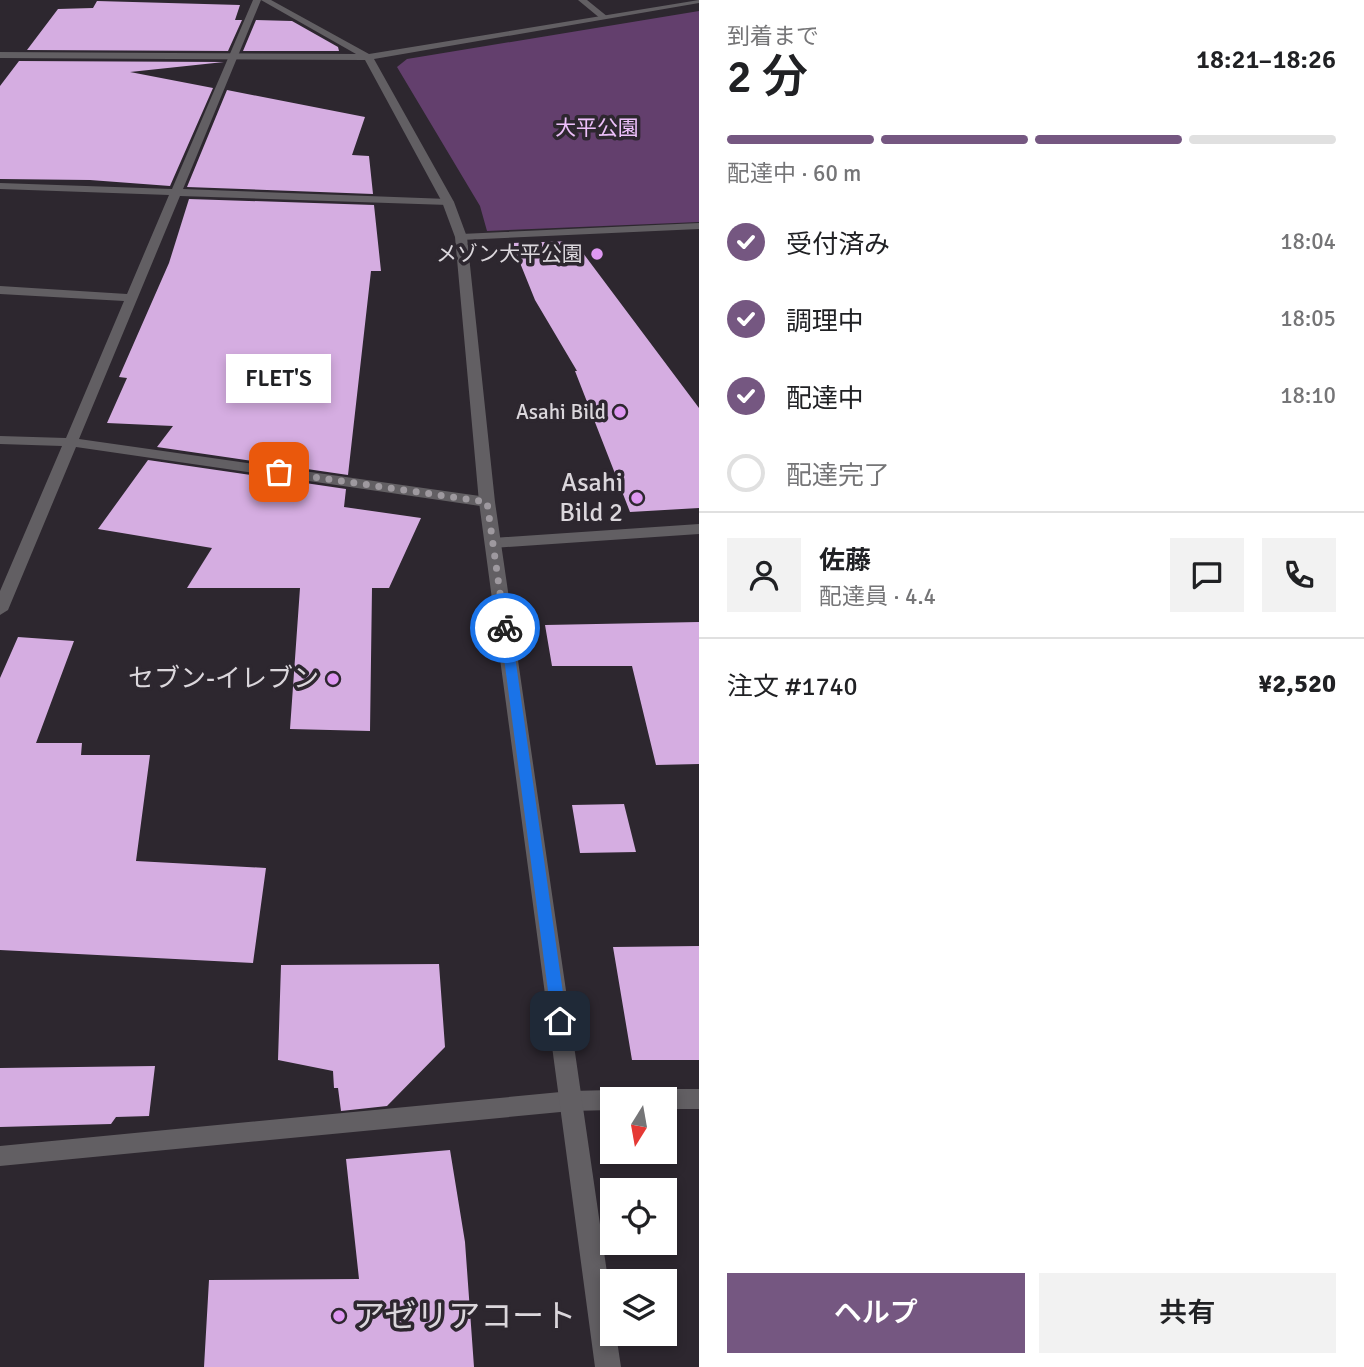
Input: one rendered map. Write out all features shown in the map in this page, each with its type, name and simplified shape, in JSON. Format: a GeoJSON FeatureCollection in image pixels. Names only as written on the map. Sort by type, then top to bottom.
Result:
{"type":"FeatureCollection","features":[{"type":"Feature","properties":{"kind":"street"},"geometry":{"type":"LineString","coordinates":[[0,610],[257,0]]}},
{"type":"Feature","properties":{"kind":"street"},"geometry":{"type":"LineString","coordinates":[[265,0],[368,57],[448,202],[461,237],[487,502],[608,1367]]}},
{"type":"Feature","properties":{"kind":"street"},"geometry":{"type":"LineString","coordinates":[[582,0],[604,17]]}},
{"type":"Feature","properties":{"kind":"street"},"geometry":{"type":"LineString","coordinates":[[0,54],[368,57],[699,1]]}},
{"type":"Feature","properties":{"kind":"street"},"geometry":{"type":"LineString","coordinates":[[0,186],[448,202]]}},
{"type":"Feature","properties":{"kind":"street"},"geometry":{"type":"LineString","coordinates":[[461,237],[699,226]]}},
{"type":"Feature","properties":{"kind":"street"},"geometry":{"type":"LineString","coordinates":[[0,290],[132,298]]}},
{"type":"Feature","properties":{"kind":"street"},"geometry":{"type":"LineString","coordinates":[[0,440],[71,442],[487,502]]}},
{"type":"Feature","properties":{"kind":"street"},"geometry":{"type":"LineString","coordinates":[[493,543],[699,529]]}},
{"type":"Feature","properties":{"kind":"street"},"geometry":{"type":"LineString","coordinates":[[677,1099],[699,1099]]}},
{"type":"Feature","properties":{"kind":"street"},"geometry":{"type":"LineString","coordinates":[[0,1156],[600,1100]]}},
{"type":"Feature","properties":{"kind":"green space","name":"大平公園"},"geometry":{"type":"Polygon","coordinates":[[[699,11],[699,222],[487,231],[480,206],[397,67],[407,59],[699,11]]]}},
{"type":"Feature","properties":{"kind":"building"},"geometry":{"type":"Polygon","coordinates":[[[97,1],[240,5],[235,20],[242,20],[228,51],[27,50],[58,9],[93,8],[97,1]]]}},
{"type":"Feature","properties":{"kind":"building"},"geometry":{"type":"Polygon","coordinates":[[[256,20],[292,21],[338,47],[339,51],[243,51],[256,20]]]}},
{"type":"Feature","properties":{"kind":"building"},"geometry":{"type":"Polygon","coordinates":[[[19,61],[224,62],[130,72],[213,88],[170,186],[90,180],[0,179],[0,86],[19,61]]]}},
{"type":"Feature","properties":{"kind":"building"},"geometry":{"type":"Polygon","coordinates":[[[227,90],[365,117],[352,155],[369,156],[373,194],[187,187],[227,90]]]}},
{"type":"Feature","properties":{"kind":"building"},"geometry":{"type":"Polygon","coordinates":[[[189,199],[374,205],[381,271],[371,271],[348,475],[157,447],[173,426],[107,423],[127,378],[119,377],[169,263],[189,199]]]}},
{"type":"Feature","properties":{"kind":"building"},"geometry":{"type":"Polygon","coordinates":[[[574,241],[699,408],[699,508],[630,512],[577,371],[535,300],[512,243],[574,241]]]}},
{"type":"Feature","properties":{"kind":"building"},"geometry":{"type":"Polygon","coordinates":[[[148,460],[346,489],[344,507],[421,518],[389,588],[372,588],[370,731],[290,729],[300,588],[187,588],[212,548],[98,529],[148,460]]]}},
{"type":"Feature","properties":{"kind":"building"},"geometry":{"type":"Polygon","coordinates":[[[699,622],[699,764],[656,765],[632,666],[552,666],[545,625],[699,622]]]}},
{"type":"Feature","properties":{"kind":"building"},"geometry":{"type":"Polygon","coordinates":[[[18,637],[74,641],[36,743],[82,743],[81,755],[150,755],[136,861],[266,868],[253,963],[0,950],[0,678],[18,637]]]}},
{"type":"Feature","properties":{"kind":"building"},"geometry":{"type":"Polygon","coordinates":[[[624,804],[636,852],[580,853],[572,805],[624,804]]]}},
{"type":"Feature","properties":{"kind":"building"},"geometry":{"type":"Polygon","coordinates":[[[699,946],[699,1060],[632,1060],[613,947],[699,946]]]}},
{"type":"Feature","properties":{"kind":"building"},"geometry":{"type":"Polygon","coordinates":[[[439,964],[445,1047],[387,1106],[341,1111],[338,1088],[334,1088],[333,1071],[278,1060],[281,965],[439,964]]]}},
{"type":"Feature","properties":{"kind":"building"},"geometry":{"type":"Polygon","coordinates":[[[155,1066],[149,1116],[116,1117],[111,1124],[0,1127],[0,1068],[155,1066]]]}},
{"type":"Feature","properties":{"kind":"building","name":"アゼリアコート"},"geometry":{"type":"Polygon","coordinates":[[[450,1150],[465,1242],[474,1367],[204,1367],[209,1280],[359,1279],[346,1159],[450,1150]]]}},
{"type":"Feature","properties":{"kind":"way so far"},"geometry":{"type":"LineString","coordinates":[[279,472],[487,502],[505,628]]}},
{"type":"Feature","properties":{"kind":"place","name":"メゾン大平公園"},"geometry":{"type":"Point","coordinates":[597,254]}},
{"type":"Feature","properties":{"kind":"place","name":"Asahi Bild"},"geometry":{"type":"Point","coordinates":[620,412]}},
{"type":"Feature","properties":{"kind":"place","name":"FLET'S"},"geometry":{"type":"Point","coordinates":[279,472]}},
{"type":"Feature","properties":{"kind":"place","name":"Asahi Bild 2"},"geometry":{"type":"Point","coordinates":[637,498]}},
{"type":"Feature","properties":{"kind":"place","name":"セブン-イレブン"},"geometry":{"type":"Point","coordinates":[333,679]}},
{"type":"Feature","properties":{"kind":"place","name":"アゼリアコート"},"geometry":{"type":"Point","coordinates":[339,1316]}},
{"type":"Feature","properties":{"kind":"route"},"geometry":{"type":"LineString","coordinates":[[505,628],[560,1021]]}}]}
